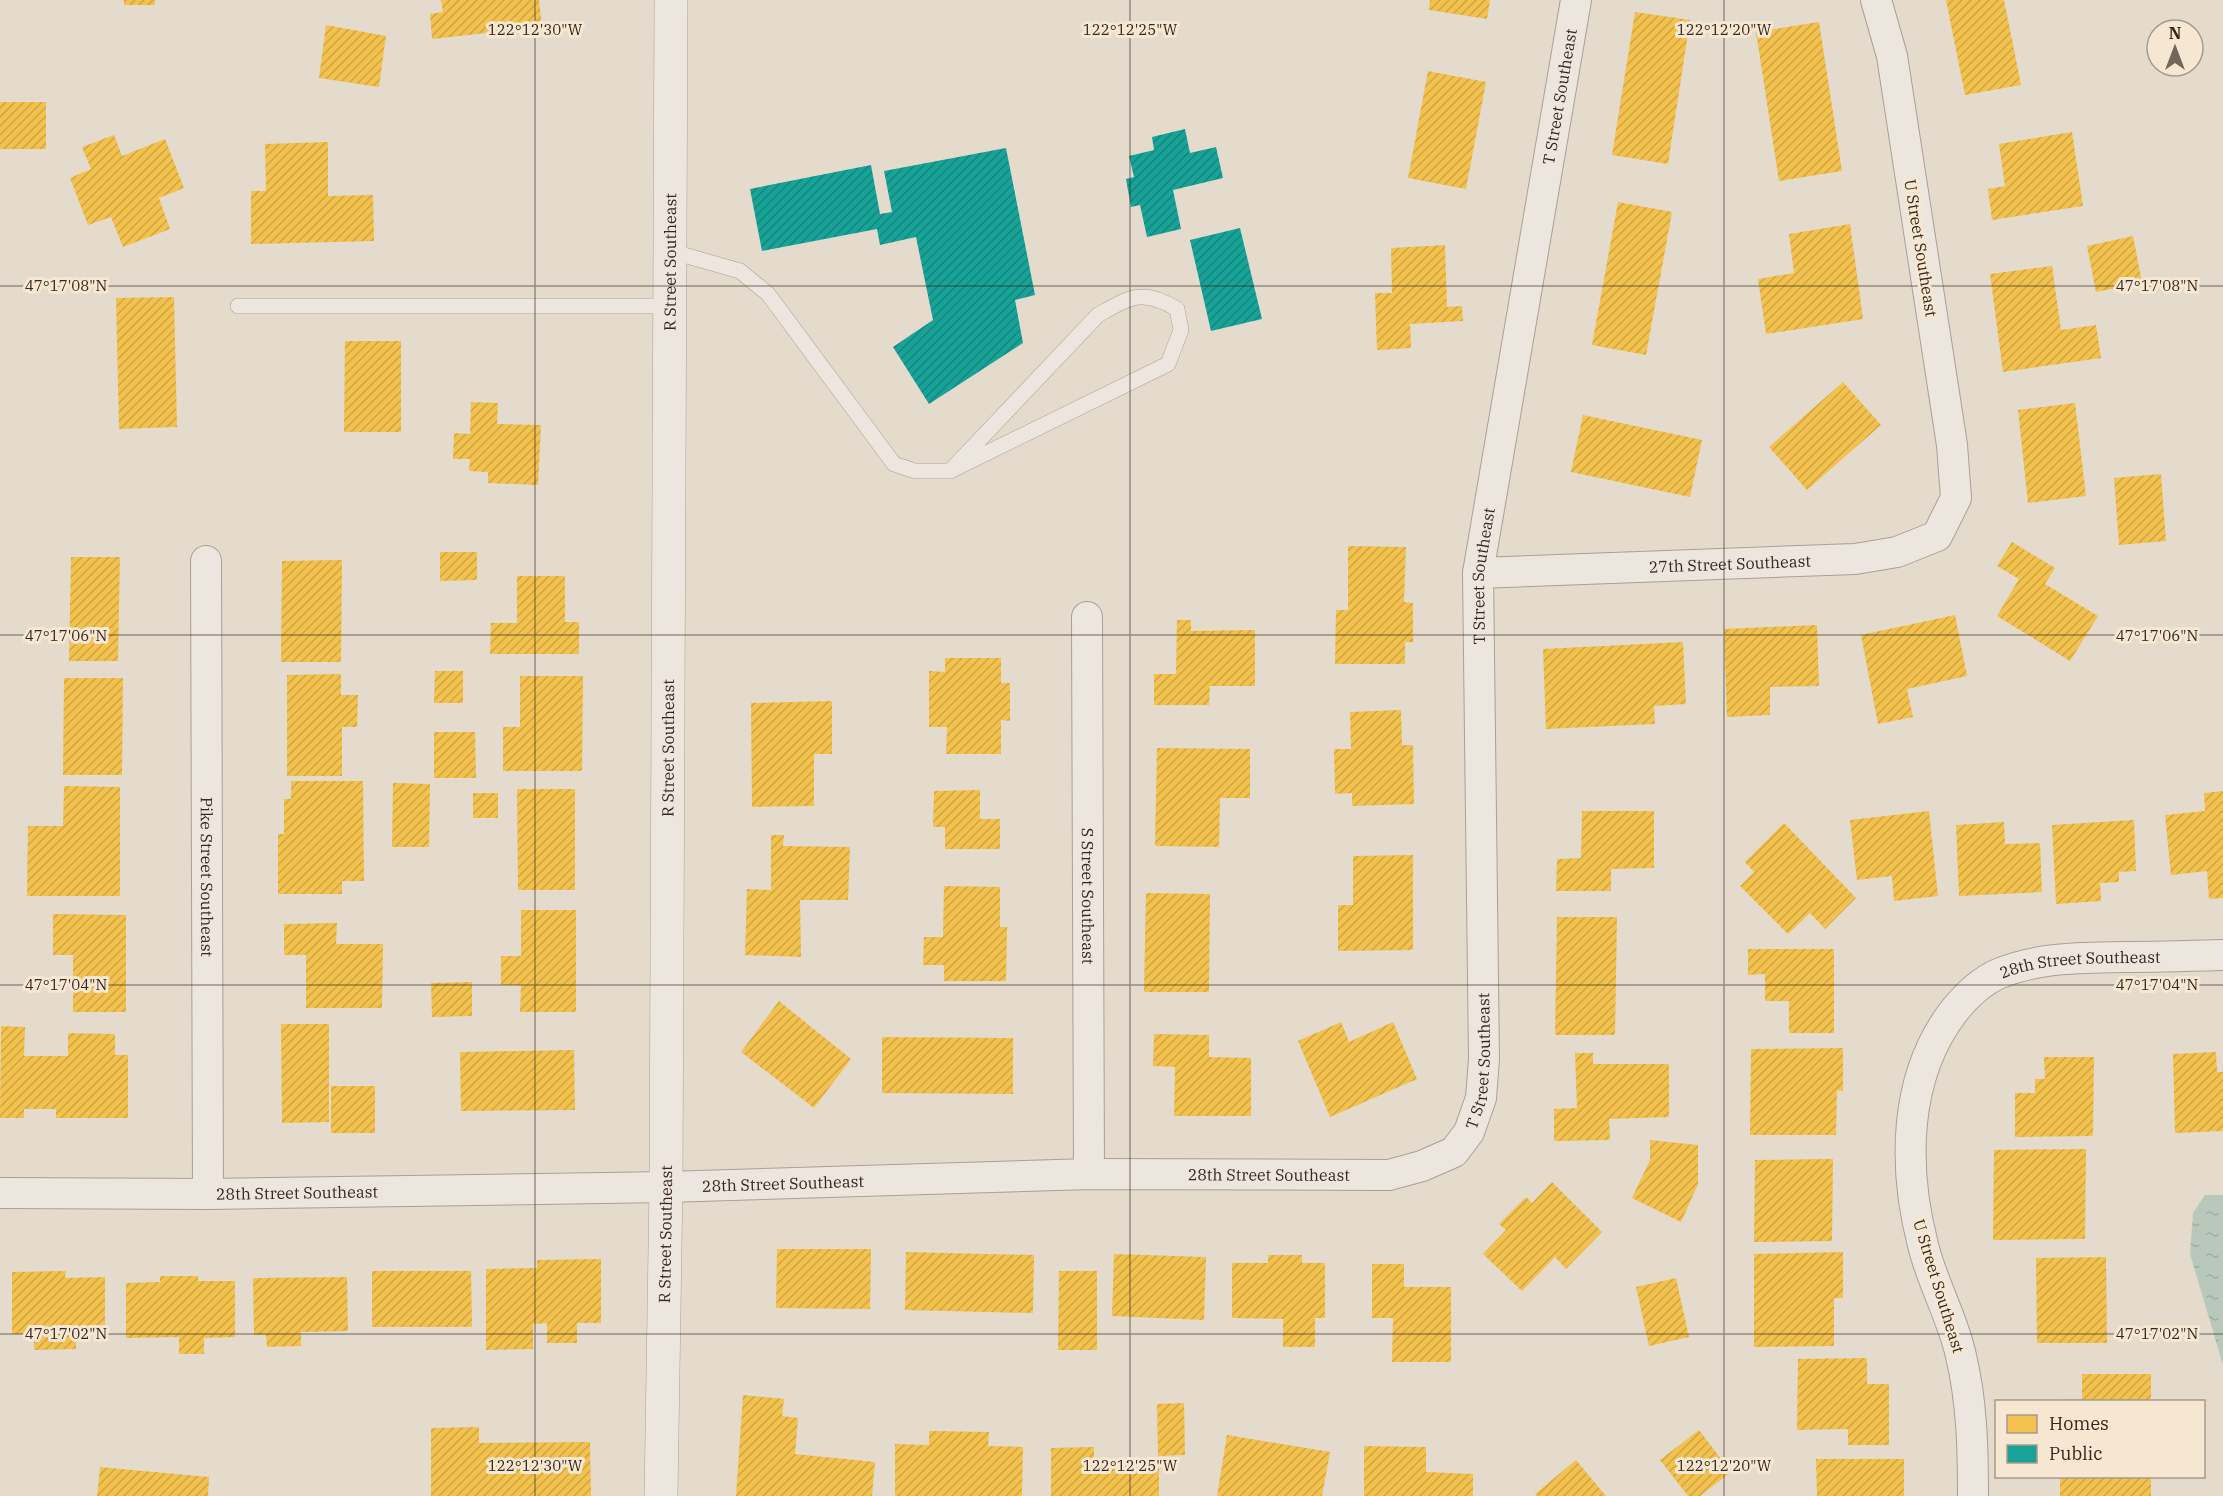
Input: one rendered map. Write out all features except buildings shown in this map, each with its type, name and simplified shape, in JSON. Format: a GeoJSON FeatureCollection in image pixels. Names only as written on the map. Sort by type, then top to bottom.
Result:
{"type":"FeatureCollection","features":[{"type":"Feature","properties":{"kind":"street","name":"R Street Southeast"},"geometry":{"type":"LineString","coordinates":[[662,1496],[666,1187],[671,0]]}},
{"type":"Feature","properties":{"kind":"street","name":"T Street Southeast"},"geometry":{"type":"LineString","coordinates":[[1454,1152],[1469,1132],[1481,1098],[1484,1059],[1478,573],[1576,0]]}},
{"type":"Feature","properties":{"kind":"street","name":"U Street Southeast"},"geometry":{"type":"LineString","coordinates":[[1876,0],[1892,56],[1952,445],[1956,498]]}},
{"type":"Feature","properties":{"kind":"street","name":"27th Street Southeast"},"geometry":{"type":"LineString","coordinates":[[1478,573],[1855,559],[1897,552],[1937,536],[1956,498]]}},
{"type":"Feature","properties":{"kind":"street","name":"Pike Street Southeast"},"geometry":{"type":"LineString","coordinates":[[206,561],[208,1194]]}},
{"type":"Feature","properties":{"kind":"street","name":"S Street Southeast"},"geometry":{"type":"LineString","coordinates":[[1086,616],[1089,1174]]}},
{"type":"Feature","properties":{"kind":"street","name":"28th Street Southeast"},"geometry":{"type":"LineString","coordinates":[[1952,1013],[1979,985],[1998,974],[2043,962],[2069,959],[2223,955]]}},
{"type":"Feature","properties":{"kind":"street","name":"U Street Southeast"},"geometry":{"type":"LineString","coordinates":[[1952,1013],[1934,1041],[1923,1064],[1916,1091],[1912,1117],[1912,1173],[1923,1248],[1962,1357],[1971,1421],[1973,1496]]}},
{"type":"Feature","properties":{"kind":"street","name":"28th Street Southeast"},"geometry":{"type":"LineString","coordinates":[[0,1193],[208,1194],[666,1187],[1089,1174],[1389,1175],[1422,1166],[1454,1152]]}},
{"type":"Feature","properties":{"kind":"lane"},"geometry":{"type":"LineString","coordinates":[[670,251],[740,271],[768,294],[894,464],[915,471],[950,471],[1168,364],[1181,330],[1177,309],[1159,298],[1129,298],[1098,315],[950,471]]}},
{"type":"Feature","properties":{"kind":"lane"},"geometry":{"type":"LineString","coordinates":[[238,306],[670,306]]}},
{"type":"Feature","properties":{"kind":"water"},"geometry":{"type":"Polygon","coordinates":[[[2205,1195],[2223,1195],[2223,1365],[2190,1254],[2193,1213],[2205,1195]]]}}]}
